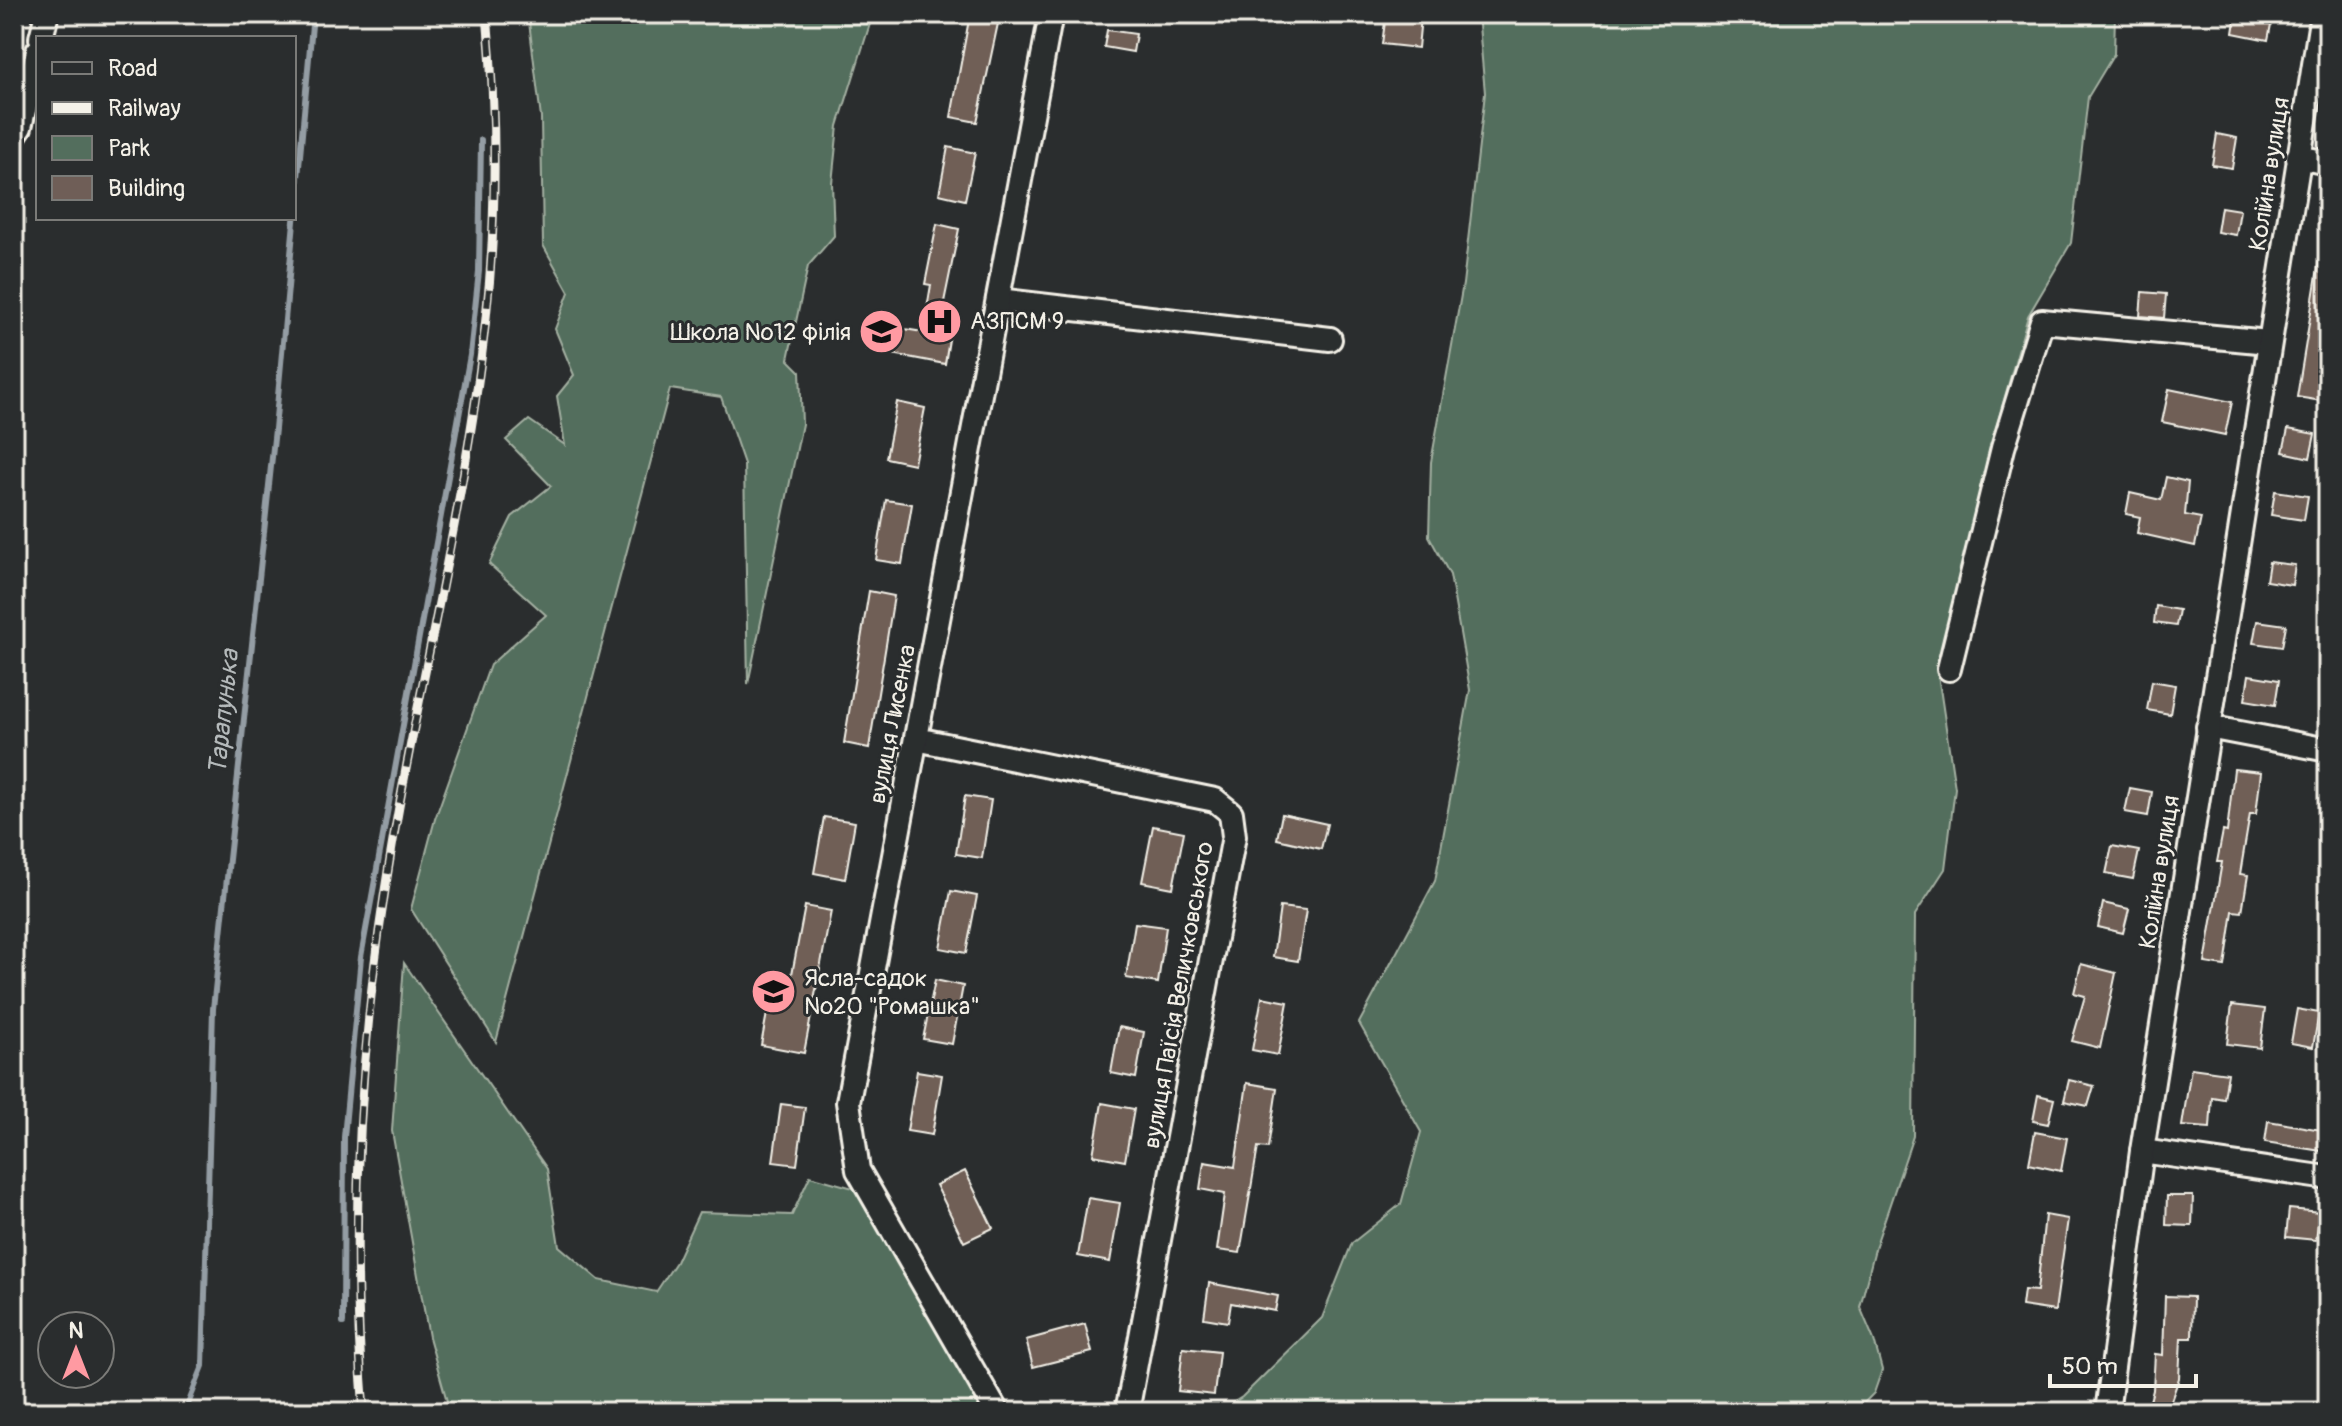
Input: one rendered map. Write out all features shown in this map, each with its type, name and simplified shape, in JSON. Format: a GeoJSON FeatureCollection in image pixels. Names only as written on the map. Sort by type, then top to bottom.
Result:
{"type":"FeatureCollection","features":[{"type":"Feature","properties":{"kind":"street"},"geometry":{"type":"LineString","coordinates":[[42,36],[47,14]]}},
{"type":"Feature","properties":{"kind":"street","name":"вулиця Лисенка"},"geometry":{"type":"LineString","coordinates":[[997,1412],[858,1170],[850,1138],[848,1102],[1051,14]]}},
{"type":"Feature","properties":{"kind":"street","name":"Колійна вулиця"},"geometry":{"type":"LineString","coordinates":[[2107,1412],[2142,1151],[2322,14]]}},
{"type":"Feature","properties":{"kind":"street"},"geometry":{"type":"LineString","coordinates":[[14,136],[20,127],[36,59]]}},
{"type":"Feature","properties":{"kind":"street"},"geometry":{"type":"LineString","coordinates":[[2298,157],[2328,163]]}},
{"type":"Feature","properties":{"kind":"street"},"geometry":{"type":"LineString","coordinates":[[998,300],[1330,339]]}},
{"type":"Feature","properties":{"kind":"street"},"geometry":{"type":"LineString","coordinates":[[1949,669],[2003,448],[2042,321],[2269,342]]}},
{"type":"Feature","properties":{"kind":"street"},"geometry":{"type":"LineString","coordinates":[[2208,727],[2328,750]]}},
{"type":"Feature","properties":{"kind":"street","name":"вулиця Паїсія Величковського"},"geometry":{"type":"LineString","coordinates":[[916,739],[1215,800],[1231,813],[1234,836],[1127,1412]]}},
{"type":"Feature","properties":{"kind":"street"},"geometry":{"type":"LineString","coordinates":[[2142,1151],[2328,1178]]}},
{"type":"Feature","properties":{"kind":"green space"},"geometry":{"type":"Polygon","coordinates":[[[528,14],[873,14],[838,126],[832,183],[834,236],[808,266],[788,359],[800,371],[802,424],[748,684],[744,464],[721,397],[670,389],[496,1042],[411,909],[435,819],[490,665],[546,615],[489,564],[512,517],[551,486],[506,440],[529,420],[565,445],[557,396],[574,375],[555,329],[569,292],[543,245],[541,118],[528,14]]]}},
{"type":"Feature","properties":{"kind":"green space"},"geometry":{"type":"Polygon","coordinates":[[[1478,14],[2115,14],[2114,54],[2088,97],[2071,243],[2028,316],[1990,449],[1937,668],[1955,788],[1945,869],[1915,915],[1913,1136],[1876,1245],[1860,1307],[1882,1370],[1874,1393],[1855,1412],[1218,1412],[1242,1397],[1322,1318],[1352,1243],[1401,1204],[1421,1132],[1359,1023],[1435,881],[1470,690],[1450,575],[1429,536],[1431,462],[1463,284],[1485,93],[1478,14]]]}},
{"type":"Feature","properties":{"kind":"green space"},"geometry":{"type":"Polygon","coordinates":[[[404,963],[547,1169],[559,1246],[599,1280],[656,1292],[676,1262],[699,1212],[792,1215],[810,1176],[857,1189],[988,1412],[450,1412],[429,1337],[392,1131],[404,963]]]}},
{"type":"Feature","properties":{"kind":"building"},"geometry":{"type":"Polygon","coordinates":[[[970,14],[1000,14],[977,122],[951,117],[970,14]]]}},
{"type":"Feature","properties":{"kind":"building"},"geometry":{"type":"Polygon","coordinates":[[[1386,14],[1421,17],[1418,48],[1382,44],[1386,14]]]}},
{"type":"Feature","properties":{"kind":"building"},"geometry":{"type":"Polygon","coordinates":[[[2236,14],[2272,19],[2268,40],[2233,33],[2236,14]]]}},
{"type":"Feature","properties":{"kind":"building"},"geometry":{"type":"Polygon","coordinates":[[[1107,30],[1136,34],[1133,52],[1104,47],[1107,30]]]}},
{"type":"Feature","properties":{"kind":"building"},"geometry":{"type":"Polygon","coordinates":[[[2217,134],[2237,138],[2232,168],[2212,165],[2217,134]]]}},
{"type":"Feature","properties":{"kind":"building"},"geometry":{"type":"Polygon","coordinates":[[[948,147],[975,153],[965,200],[939,194],[948,147]]]}},
{"type":"Feature","properties":{"kind":"building"},"geometry":{"type":"Polygon","coordinates":[[[2221,207],[2240,210],[2236,235],[2217,232],[2221,207]]]}},
{"type":"Feature","properties":{"kind":"building"},"geometry":{"type":"Polygon","coordinates":[[[937,224],[959,229],[943,307],[954,309],[945,364],[866,349],[872,313],[894,317],[892,327],[923,332],[931,285],[925,284],[937,224]]]}},
{"type":"Feature","properties":{"kind":"building"},"geometry":{"type":"Polygon","coordinates":[[[2320,256],[2328,257],[2328,365],[2322,401],[2297,397],[2320,256]]]}},
{"type":"Feature","properties":{"kind":"building"},"geometry":{"type":"Polygon","coordinates":[[[2142,292],[2166,294],[2164,318],[2140,316],[2142,292]]]}},
{"type":"Feature","properties":{"kind":"building"},"geometry":{"type":"Polygon","coordinates":[[[2169,389],[2232,402],[2225,435],[2162,422],[2169,389]]]}},
{"type":"Feature","properties":{"kind":"building"},"geometry":{"type":"Polygon","coordinates":[[[897,402],[925,408],[914,464],[886,458],[897,402]]]}},
{"type":"Feature","properties":{"kind":"building"},"geometry":{"type":"Polygon","coordinates":[[[2288,429],[2315,434],[2310,458],[2283,452],[2288,429]]]}},
{"type":"Feature","properties":{"kind":"building"},"geometry":{"type":"Polygon","coordinates":[[[2166,477],[2188,482],[2185,515],[2201,518],[2195,546],[2137,533],[2140,517],[2126,514],[2130,493],[2161,500],[2166,477]]]}},
{"type":"Feature","properties":{"kind":"building"},"geometry":{"type":"Polygon","coordinates":[[[2275,491],[2308,496],[2304,520],[2271,515],[2275,491]]]}},
{"type":"Feature","properties":{"kind":"building"},"geometry":{"type":"Polygon","coordinates":[[[886,500],[912,504],[902,564],[876,560],[886,500]]]}},
{"type":"Feature","properties":{"kind":"building"},"geometry":{"type":"Polygon","coordinates":[[[2269,562],[2295,565],[2292,585],[2266,581],[2269,562]]]}},
{"type":"Feature","properties":{"kind":"building"},"geometry":{"type":"Polygon","coordinates":[[[869,591],[894,596],[869,748],[844,743],[869,591]]]}},
{"type":"Feature","properties":{"kind":"building"},"geometry":{"type":"Polygon","coordinates":[[[2156,606],[2179,610],[2176,626],[2154,623],[2156,606]]]}},
{"type":"Feature","properties":{"kind":"building"},"geometry":{"type":"Polygon","coordinates":[[[2257,621],[2286,625],[2282,647],[2253,643],[2257,621]]]}},
{"type":"Feature","properties":{"kind":"building"},"geometry":{"type":"Polygon","coordinates":[[[2249,675],[2279,680],[2275,705],[2245,700],[2249,675]]]}},
{"type":"Feature","properties":{"kind":"building"},"geometry":{"type":"Polygon","coordinates":[[[2152,681],[2175,685],[2170,714],[2147,710],[2152,681]]]}},
{"type":"Feature","properties":{"kind":"building"},"geometry":{"type":"Polygon","coordinates":[[[2234,769],[2261,772],[2256,814],[2250,814],[2240,874],[2248,875],[2242,912],[2233,911],[2225,966],[2205,963],[2222,862],[2217,862],[2223,831],[2227,832],[2234,769]]]}},
{"type":"Feature","properties":{"kind":"building"},"geometry":{"type":"Polygon","coordinates":[[[2130,788],[2152,792],[2148,816],[2125,812],[2130,788]]]}},
{"type":"Feature","properties":{"kind":"building"},"geometry":{"type":"Polygon","coordinates":[[[965,796],[991,800],[982,858],[956,854],[965,796]]]}},
{"type":"Feature","properties":{"kind":"building"},"geometry":{"type":"Polygon","coordinates":[[[1282,814],[1327,824],[1321,849],[1277,839],[1282,814]]]}},
{"type":"Feature","properties":{"kind":"building"},"geometry":{"type":"Polygon","coordinates":[[[824,817],[855,822],[845,879],[814,873],[824,817]]]}},
{"type":"Feature","properties":{"kind":"building"},"geometry":{"type":"Polygon","coordinates":[[[1153,826],[1184,832],[1173,888],[1142,882],[1153,826]]]}},
{"type":"Feature","properties":{"kind":"building"},"geometry":{"type":"Polygon","coordinates":[[[2112,846],[2139,851],[2133,879],[2106,874],[2112,846]]]}},
{"type":"Feature","properties":{"kind":"building"},"geometry":{"type":"Polygon","coordinates":[[[951,891],[977,896],[966,953],[940,948],[951,891]]]}},
{"type":"Feature","properties":{"kind":"building"},"geometry":{"type":"Polygon","coordinates":[[[2103,903],[2129,909],[2123,933],[2098,927],[2103,903]]]}},
{"type":"Feature","properties":{"kind":"building"},"geometry":{"type":"Polygon","coordinates":[[[805,906],[831,911],[804,1053],[761,1045],[771,992],[788,995],[805,906]]]}},
{"type":"Feature","properties":{"kind":"building"},"geometry":{"type":"Polygon","coordinates":[[[1280,907],[1306,910],[1298,961],[1273,957],[1280,907]]]}},
{"type":"Feature","properties":{"kind":"building"},"geometry":{"type":"Polygon","coordinates":[[[1135,923],[1166,927],[1158,983],[1126,978],[1135,923]]]}},
{"type":"Feature","properties":{"kind":"building"},"geometry":{"type":"Polygon","coordinates":[[[2081,964],[2116,973],[2100,1048],[2072,1041],[2085,996],[2074,993],[2081,964]]]}},
{"type":"Feature","properties":{"kind":"building"},"geometry":{"type":"Polygon","coordinates":[[[935,980],[963,986],[952,1044],[923,1039],[935,980]]]}},
{"type":"Feature","properties":{"kind":"building"},"geometry":{"type":"Polygon","coordinates":[[[1262,997],[1288,1002],[1278,1055],[1252,1050],[1262,997]]]}},
{"type":"Feature","properties":{"kind":"building"},"geometry":{"type":"Polygon","coordinates":[[[2232,1005],[2265,1009],[2260,1048],[2227,1044],[2232,1005]]]}},
{"type":"Feature","properties":{"kind":"building"},"geometry":{"type":"Polygon","coordinates":[[[2297,1009],[2319,1013],[2313,1047],[2291,1043],[2297,1009]]]}},
{"type":"Feature","properties":{"kind":"building"},"geometry":{"type":"Polygon","coordinates":[[[1119,1027],[1144,1032],[1136,1078],[1111,1073],[1119,1027]]]}},
{"type":"Feature","properties":{"kind":"building"},"geometry":{"type":"Polygon","coordinates":[[[2191,1068],[2228,1073],[2224,1099],[2212,1097],[2210,1128],[2182,1126],[2191,1068]]]}},
{"type":"Feature","properties":{"kind":"building"},"geometry":{"type":"Polygon","coordinates":[[[917,1071],[942,1075],[932,1135],[907,1131],[917,1071]]]}},
{"type":"Feature","properties":{"kind":"building"},"geometry":{"type":"Polygon","coordinates":[[[2069,1080],[2094,1086],[2088,1106],[2064,1101],[2069,1080]]]}},
{"type":"Feature","properties":{"kind":"building"},"geometry":{"type":"Polygon","coordinates":[[[1247,1083],[1277,1088],[1268,1148],[1258,1147],[1240,1253],[1217,1250],[1225,1194],[1200,1189],[1204,1162],[1235,1167],[1247,1083]]]}},
{"type":"Feature","properties":{"kind":"building"},"geometry":{"type":"Polygon","coordinates":[[[2038,1095],[2054,1099],[2048,1124],[2033,1121],[2038,1095]]]}},
{"type":"Feature","properties":{"kind":"building"},"geometry":{"type":"Polygon","coordinates":[[[1102,1103],[1134,1109],[1125,1161],[1093,1155],[1102,1103]]]}},
{"type":"Feature","properties":{"kind":"building"},"geometry":{"type":"Polygon","coordinates":[[[781,1104],[805,1107],[797,1165],[773,1162],[781,1104]]]}},
{"type":"Feature","properties":{"kind":"building"},"geometry":{"type":"Polygon","coordinates":[[[2268,1121],[2328,1131],[2328,1152],[2265,1142],[2268,1121]]]}},
{"type":"Feature","properties":{"kind":"building"},"geometry":{"type":"Polygon","coordinates":[[[2035,1132],[2067,1138],[2061,1171],[2029,1164],[2035,1132]]]}},
{"type":"Feature","properties":{"kind":"building"},"geometry":{"type":"Polygon","coordinates":[[[965,1171],[993,1228],[964,1242],[936,1185],[965,1171]]]}},
{"type":"Feature","properties":{"kind":"building"},"geometry":{"type":"Polygon","coordinates":[[[2167,1196],[2193,1196],[2192,1226],[2166,1225],[2167,1196]]]}},
{"type":"Feature","properties":{"kind":"building"},"geometry":{"type":"Polygon","coordinates":[[[1088,1198],[1120,1203],[1110,1262],[1078,1256],[1088,1198]]]}},
{"type":"Feature","properties":{"kind":"building"},"geometry":{"type":"Polygon","coordinates":[[[2289,1209],[2320,1212],[2316,1240],[2286,1237],[2289,1209]]]}},
{"type":"Feature","properties":{"kind":"building"},"geometry":{"type":"Polygon","coordinates":[[[2045,1215],[2068,1219],[2055,1311],[2022,1306],[2024,1290],[2037,1291],[2045,1215]]]}},
{"type":"Feature","properties":{"kind":"building"},"geometry":{"type":"Polygon","coordinates":[[[1209,1283],[1278,1296],[1275,1311],[1231,1303],[1228,1322],[1204,1318],[1209,1283]]]}},
{"type":"Feature","properties":{"kind":"building"},"geometry":{"type":"Polygon","coordinates":[[[2165,1296],[2193,1297],[2192,1338],[2181,1338],[2179,1378],[2167,1412],[2147,1412],[2153,1390],[2155,1354],[2163,1355],[2165,1296]]]}},
{"type":"Feature","properties":{"kind":"building"},"geometry":{"type":"Polygon","coordinates":[[[1085,1324],[1092,1352],[1033,1367],[1026,1340],[1085,1324]]]}},
{"type":"Feature","properties":{"kind":"building"},"geometry":{"type":"Polygon","coordinates":[[[1183,1348],[1219,1352],[1214,1395],[1178,1391],[1183,1348]]]}},
{"type":"Feature","properties":{"kind":"waterway","name":"Тарапунька"},"geometry":{"type":"LineString","coordinates":[[296,200],[313,14]]}},
{"type":"Feature","properties":{"kind":"waterway"},"geometry":{"type":"LineString","coordinates":[[343,1323],[344,1137],[361,957],[470,355],[479,271],[481,140]]}},
{"type":"Feature","properties":{"kind":"waterway","name":"Тарапунька"},"geometry":{"type":"LineString","coordinates":[[185,1412],[203,1366],[213,1009],[294,220]]}},
{"type":"Feature","properties":{"kind":"railway"},"geometry":{"type":"LineString","coordinates":[[364,1412],[357,1218],[368,1025],[396,824],[465,463],[486,318],[494,166],[487,14]]}},
{"type":"Feature","properties":{"kind":"place","name":"АЗПСМ 9"},"geometry":{"type":"Point","coordinates":[939,321]}},
{"type":"Feature","properties":{"kind":"place","name":"Школа №12 філія"},"geometry":{"type":"Point","coordinates":[882,332]}},
{"type":"Feature","properties":{"kind":"place","name":"Ясла-садок №20 \"Ромашка\""},"geometry":{"type":"Point","coordinates":[773,992]}}]}
